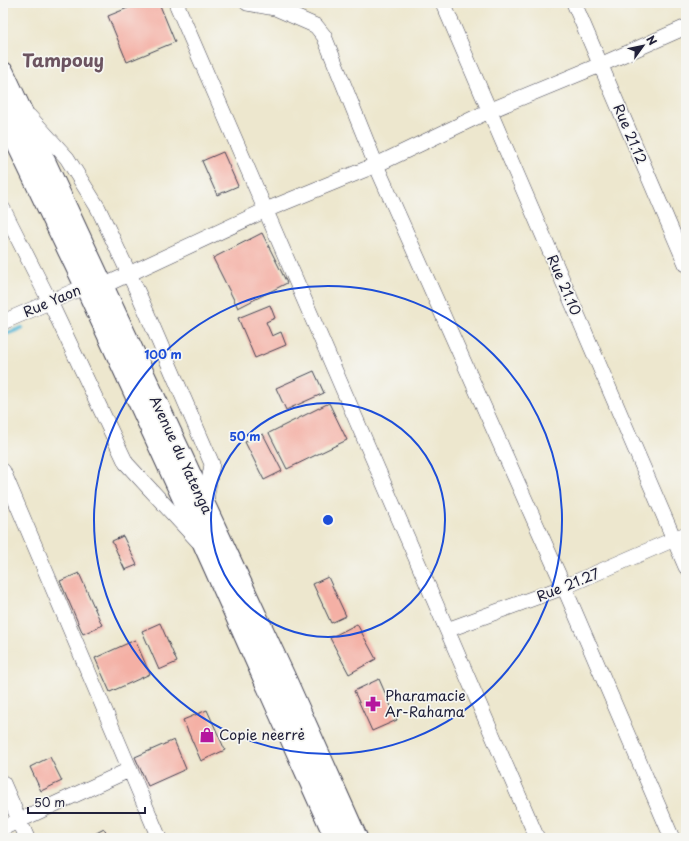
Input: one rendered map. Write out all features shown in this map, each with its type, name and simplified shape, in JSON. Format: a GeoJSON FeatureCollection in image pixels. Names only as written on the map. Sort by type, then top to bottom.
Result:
{"type":"FeatureCollection","features":[{"type":"Feature","properties":{"kind":"main road","name":"Avenue du Yatenga"},"geometry":{"type":"LineString","coordinates":[[3,73],[10,108],[94,286],[205,506],[356,838]]}},
{"type":"Feature","properties":{"kind":"main road","name":"Avenue du Yatenga"},"geometry":{"type":"LineString","coordinates":[[94,286],[207,550],[336,838]]}},
{"type":"Feature","properties":{"kind":"street"},"geometry":{"type":"LineString","coordinates":[[176,3],[537,838]]}},
{"type":"Feature","properties":{"kind":"street"},"geometry":{"type":"LineString","coordinates":[[248,3],[275,5],[316,26],[324,36],[376,165],[564,587],[672,838]]}},
{"type":"Feature","properties":{"kind":"street","name":"Rue 21.10"},"geometry":{"type":"LineString","coordinates":[[443,3],[489,111],[680,537],[686,567]]}},
{"type":"Feature","properties":{"kind":"street","name":"Rue 21.12"},"geometry":{"type":"LineString","coordinates":[[574,3],[686,264]]}},
{"type":"Feature","properties":{"kind":"street","name":"Rue Yaon"},"geometry":{"type":"LineString","coordinates":[[3,322],[50,302],[130,274],[266,210],[376,165],[489,111],[600,65],[686,27]]}},
{"type":"Feature","properties":{"kind":"street"},"geometry":{"type":"LineString","coordinates":[[10,108],[67,158],[98,208],[130,274],[212,464],[205,506]]}},
{"type":"Feature","properties":{"kind":"street"},"geometry":{"type":"LineString","coordinates":[[3,209],[50,302],[126,463],[176,519],[207,550]]}},
{"type":"Feature","properties":{"kind":"street"},"geometry":{"type":"LineString","coordinates":[[3,470],[159,838]]}},
{"type":"Feature","properties":{"kind":"street","name":"Rue 21.27"},"geometry":{"type":"LineString","coordinates":[[447,630],[564,587],[680,537]]}},
{"type":"Feature","properties":{"kind":"street"},"geometry":{"type":"LineString","coordinates":[[3,828],[129,770]]}},
{"type":"Feature","properties":{"kind":"street"},"geometry":{"type":"LineString","coordinates":[[3,783],[26,838]]}},
{"type":"Feature","properties":{"kind":"building"},"geometry":{"type":"Polygon","coordinates":[[[140,3],[159,3],[175,42],[127,62],[108,16],[140,3]]]}},
{"type":"Feature","properties":{"kind":"building"},"geometry":{"type":"Polygon","coordinates":[[[223,152],[238,186],[217,195],[202,161],[223,152]]]}},
{"type":"Feature","properties":{"kind":"building"},"geometry":{"type":"Polygon","coordinates":[[[262,233],[287,283],[238,308],[213,258],[262,233]]]}},
{"type":"Feature","properties":{"kind":"building"},"geometry":{"type":"Polygon","coordinates":[[[270,305],[275,318],[266,322],[272,336],[281,332],[286,345],[255,358],[238,318],[270,305]]]}},
{"type":"Feature","properties":{"kind":"building"},"geometry":{"type":"Polygon","coordinates":[[[314,371],[324,393],[286,410],[276,388],[314,371]]]}},
{"type":"Feature","properties":{"kind":"building"},"geometry":{"type":"Polygon","coordinates":[[[329,403],[347,440],[287,469],[269,433],[329,403]]]}},
{"type":"Feature","properties":{"kind":"building"},"geometry":{"type":"Polygon","coordinates":[[[263,434],[282,471],[264,480],[245,442],[263,434]]]}},
{"type":"Feature","properties":{"kind":"building"},"geometry":{"type":"Polygon","coordinates":[[[123,536],[137,565],[125,570],[112,541],[123,536]]]}},
{"type":"Feature","properties":{"kind":"building"},"geometry":{"type":"Polygon","coordinates":[[[79,573],[102,625],[83,634],[60,581],[79,573]]]}},
{"type":"Feature","properties":{"kind":"building"},"geometry":{"type":"Polygon","coordinates":[[[328,577],[346,616],[331,623],[313,584],[328,577]]]}},
{"type":"Feature","properties":{"kind":"building"},"geometry":{"type":"Polygon","coordinates":[[[160,623],[177,662],[159,670],[142,631],[160,623]]]}},
{"type":"Feature","properties":{"kind":"building"},"geometry":{"type":"Polygon","coordinates":[[[357,624],[376,659],[349,674],[330,638],[357,624]]]}},
{"type":"Feature","properties":{"kind":"building"},"geometry":{"type":"Polygon","coordinates":[[[135,640],[150,674],[110,692],[95,658],[135,640]]]}},
{"type":"Feature","properties":{"kind":"building"},"geometry":{"type":"Polygon","coordinates":[[[379,679],[397,720],[372,731],[354,691],[379,679]]]}},
{"type":"Feature","properties":{"kind":"building"},"geometry":{"type":"Polygon","coordinates":[[[207,710],[225,750],[201,761],[183,720],[207,710]]]}},
{"type":"Feature","properties":{"kind":"building"},"geometry":{"type":"Polygon","coordinates":[[[174,740],[186,769],[148,786],[135,757],[174,740]]]}},
{"type":"Feature","properties":{"kind":"building"},"geometry":{"type":"Polygon","coordinates":[[[50,757],[62,781],[41,791],[30,767],[50,757]]]}},
{"type":"Feature","properties":{"kind":"building"},"geometry":{"type":"Polygon","coordinates":[[[104,829],[109,838],[87,838],[104,829]]]}},
{"type":"Feature","properties":{"kind":"waterway"},"geometry":{"type":"LineString","coordinates":[[3,335],[22,328]]}},
{"type":"Feature","properties":{"kind":"place","name":"Pharamacie Ar-Rahama"},"geometry":{"type":"Point","coordinates":[373,704]}},
{"type":"Feature","properties":{"kind":"place","name":"Copie neerrė"},"geometry":{"type":"Point","coordinates":[207,735]}},
{"type":"Feature","properties":{"kind":"district","name":"Tampouy"},"geometry":{"type":"Point","coordinates":[63,61]}}]}
